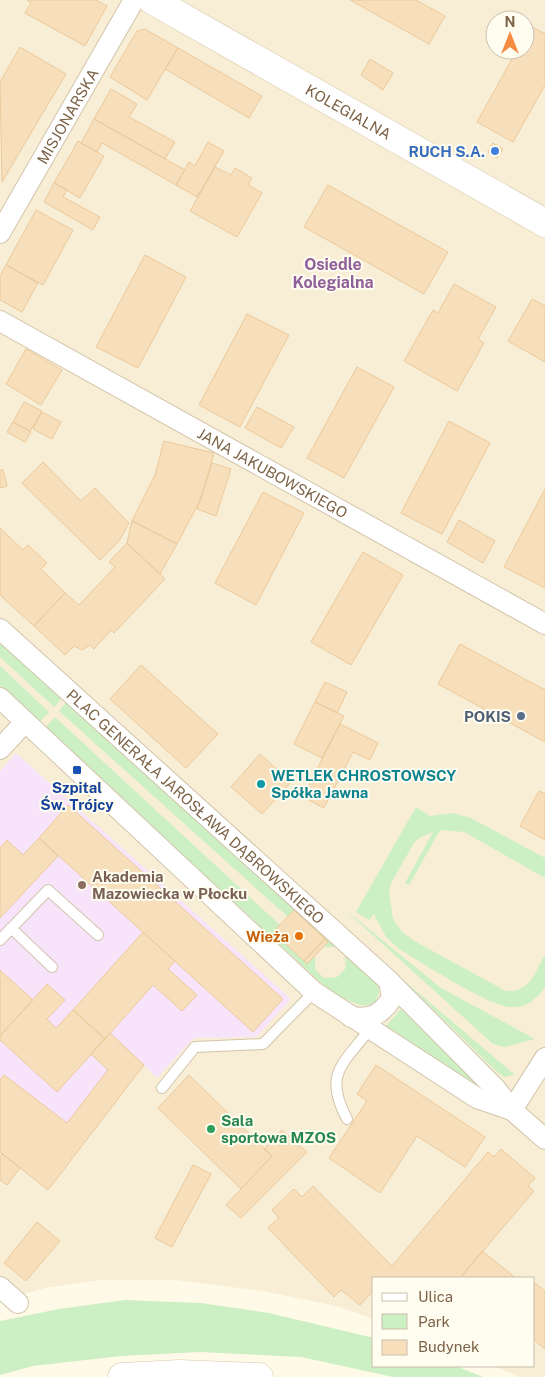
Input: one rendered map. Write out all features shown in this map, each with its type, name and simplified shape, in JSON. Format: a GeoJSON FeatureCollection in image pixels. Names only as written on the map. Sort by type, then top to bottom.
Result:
{"type":"FeatureCollection","features":[{"type":"Feature","properties":{"kind":"street","name":"MISJONARSKA"},"geometry":{"type":"LineString","coordinates":[[0,233],[134,0]]}},
{"type":"Feature","properties":{"kind":"street","name":"KOLEGIALNA"},"geometry":{"type":"LineString","coordinates":[[152,0],[545,222]]}},
{"type":"Feature","properties":{"kind":"street","name":"JANA JAKUBOWSKIEGO"},"geometry":{"type":"LineString","coordinates":[[0,321],[545,624]]}},
{"type":"Feature","properties":{"kind":"street","name":"PLAC GENERAŁA JAROSŁAWA DĄBROWSKIEGO"},"geometry":{"type":"LineString","coordinates":[[1,630],[389,981],[496,1089],[512,1110]]}},
{"type":"Feature","properties":{"kind":"street"},"geometry":{"type":"LineString","coordinates":[[0,698],[314,992],[477,1098],[512,1110],[545,1139]]}},
{"type":"Feature","properties":{"kind":"street"},"geometry":{"type":"LineString","coordinates":[[0,749],[25,722]]}},
{"type":"Feature","properties":{"kind":"street"},"geometry":{"type":"LineString","coordinates":[[349,1016],[373,1018],[385,1010],[392,998],[389,981]]}},
{"type":"Feature","properties":{"kind":"street"},"geometry":{"type":"LineString","coordinates":[[512,1110],[545,1058]]}},
{"type":"Feature","properties":{"kind":"street"},"geometry":{"type":"LineString","coordinates":[[0,1287],[18,1303]]}},
{"type":"Feature","properties":{"kind":"street"},"geometry":{"type":"LineString","coordinates":[[122,1377],[201,1374],[259,1377]]}},
{"type":"Feature","properties":{"kind":"lane"},"geometry":{"type":"LineString","coordinates":[[0,940],[48,890],[98,935]]}},
{"type":"Feature","properties":{"kind":"lane"},"geometry":{"type":"LineString","coordinates":[[11,928],[52,967]]}},
{"type":"Feature","properties":{"kind":"lane"},"geometry":{"type":"LineString","coordinates":[[162,1088],[196,1047],[263,1044],[314,992]]}},
{"type":"Feature","properties":{"kind":"lane"},"geometry":{"type":"LineString","coordinates":[[347,1119],[336,1091],[337,1076],[342,1064],[370,1029]]}},
{"type":"Feature","properties":{"kind":"shaded area"},"geometry":{"type":"Polygon","coordinates":[[[0,0],[545,0],[545,1377],[519,1377],[495,1367],[535,1367],[535,1277],[372,1277],[372,1318],[336,1306],[262,1291],[176,1280],[100,1280],[45,1288],[0,1301],[0,0]]]}},
{"type":"Feature","properties":{"kind":"shaded area","name":"Akademia Mazowiecka w Płocku"},"geometry":{"type":"Polygon","coordinates":[[[16,753],[291,999],[256,1037],[194,1038],[157,1078],[144,1065],[48,1190],[0,1152],[0,771],[16,753]]]}},
{"type":"Feature","properties":{"kind":"green space"},"geometry":{"type":"Polygon","coordinates":[[[0,643],[65,695],[54,707],[0,657],[0,643]]]}},
{"type":"Feature","properties":{"kind":"green space"},"geometry":{"type":"Polygon","coordinates":[[[0,666],[49,712],[39,723],[0,686],[0,666]]]}},
{"type":"Feature","properties":{"kind":"green space"},"geometry":{"type":"Polygon","coordinates":[[[69,699],[379,984],[378,997],[373,1003],[366,1005],[357,1004],[347,1000],[321,983],[45,728],[55,717],[280,925],[274,933],[307,964],[315,956],[315,969],[324,978],[337,977],[346,968],[345,955],[336,947],[323,947],[328,942],[288,917],[59,711],[69,699]]]}},
{"type":"Feature","properties":{"kind":"green space"},"geometry":{"type":"Polygon","coordinates":[[[416,807],[430,816],[452,813],[471,818],[545,858],[545,878],[464,832],[440,830],[409,885],[405,883],[433,832],[419,838],[414,843],[391,883],[389,892],[393,919],[402,932],[416,942],[506,991],[526,985],[531,980],[545,955],[545,987],[531,1002],[522,1006],[511,1007],[488,1000],[472,992],[399,949],[386,937],[374,914],[369,920],[356,912],[416,807]]]}},
{"type":"Feature","properties":{"kind":"green space"},"geometry":{"type":"Polygon","coordinates":[[[343,908],[441,988],[535,1039],[505,1047],[493,1044],[343,908]]]}},
{"type":"Feature","properties":{"kind":"green space"},"geometry":{"type":"Polygon","coordinates":[[[401,978],[515,1075],[504,1077],[497,1072],[401,978]]]}},
{"type":"Feature","properties":{"kind":"green space"},"geometry":{"type":"Polygon","coordinates":[[[402,1008],[490,1095],[385,1027],[402,1008]]]}},
{"type":"Feature","properties":{"kind":"green space"},"geometry":{"type":"Polygon","coordinates":[[[125,1300],[201,1303],[269,1313],[372,1338],[372,1367],[458,1367],[483,1377],[393,1377],[301,1357],[200,1352],[121,1356],[33,1366],[0,1375],[0,1321],[59,1309],[125,1300]]]}},
{"type":"Feature","properties":{"kind":"building"},"geometry":{"type":"Polygon","coordinates":[[[27,0],[96,0],[107,6],[85,46],[25,13],[31,3],[27,0]]]}},
{"type":"Feature","properties":{"kind":"building"},"geometry":{"type":"Polygon","coordinates":[[[350,0],[416,0],[445,16],[429,44],[350,0]]]}},
{"type":"Feature","properties":{"kind":"building"},"geometry":{"type":"Polygon","coordinates":[[[145,29],[178,48],[147,100],[110,77],[137,31],[145,29]]]}},
{"type":"Feature","properties":{"kind":"building"},"geometry":{"type":"Polygon","coordinates":[[[535,29],[545,34],[545,85],[513,142],[477,122],[511,60],[535,60],[535,29]]]}},
{"type":"Feature","properties":{"kind":"building"},"geometry":{"type":"Polygon","coordinates":[[[20,47],[66,74],[2,182],[0,82],[20,47]]]}},
{"type":"Feature","properties":{"kind":"building"},"geometry":{"type":"Polygon","coordinates":[[[178,48],[262,96],[249,118],[165,69],[178,48]]]}},
{"type":"Feature","properties":{"kind":"building"},"geometry":{"type":"Polygon","coordinates":[[[370,59],[393,73],[383,90],[361,75],[370,59]]]}},
{"type":"Feature","properties":{"kind":"building"},"geometry":{"type":"Polygon","coordinates":[[[111,89],[137,104],[129,117],[175,142],[165,159],[94,119],[111,89]]]}},
{"type":"Feature","properties":{"kind":"building"},"geometry":{"type":"Polygon","coordinates":[[[94,119],[185,170],[176,185],[102,143],[97,152],[81,143],[94,119]]]}},
{"type":"Feature","properties":{"kind":"building"},"geometry":{"type":"Polygon","coordinates":[[[78,141],[104,156],[80,198],[54,183],[78,141]]]}},
{"type":"Feature","properties":{"kind":"building"},"geometry":{"type":"Polygon","coordinates":[[[208,142],[224,151],[197,197],[176,185],[189,162],[195,166],[208,142]]]}},
{"type":"Feature","properties":{"kind":"building","name":"RUCH S.A."},"geometry":{"type":"Polygon","coordinates":[[[493,143],[503,149],[497,158],[488,152],[493,143]]]}},
{"type":"Feature","properties":{"kind":"building"},"geometry":{"type":"Polygon","coordinates":[[[215,167],[231,175],[235,168],[252,178],[248,185],[262,193],[237,237],[190,211],[215,167]]]}},
{"type":"Feature","properties":{"kind":"building"},"geometry":{"type":"Polygon","coordinates":[[[54,183],[67,190],[63,197],[100,217],[93,230],[44,202],[54,183]]]}},
{"type":"Feature","properties":{"kind":"building"},"geometry":{"type":"Polygon","coordinates":[[[328,185],[448,252],[424,294],[304,227],[328,185]]]}},
{"type":"Feature","properties":{"kind":"building"},"geometry":{"type":"Polygon","coordinates":[[[36,210],[73,230],[43,285],[6,265],[36,210]]]}},
{"type":"Feature","properties":{"kind":"building"},"geometry":{"type":"Polygon","coordinates":[[[145,255],[186,277],[138,368],[96,347],[145,255]]]}},
{"type":"Feature","properties":{"kind":"building"},"geometry":{"type":"Polygon","coordinates":[[[6,265],[38,283],[22,312],[0,300],[0,276],[6,265]]]}},
{"type":"Feature","properties":{"kind":"building"},"geometry":{"type":"Polygon","coordinates":[[[454,284],[496,307],[478,339],[484,343],[457,391],[404,361],[433,310],[438,313],[454,284]]]}},
{"type":"Feature","properties":{"kind":"building"},"geometry":{"type":"Polygon","coordinates":[[[532,299],[545,306],[545,362],[508,341],[532,299]]]}},
{"type":"Feature","properties":{"kind":"building"},"geometry":{"type":"Polygon","coordinates":[[[247,314],[289,335],[240,427],[199,405],[247,314]]]}},
{"type":"Feature","properties":{"kind":"building"},"geometry":{"type":"Polygon","coordinates":[[[26,349],[62,370],[41,405],[6,384],[26,349]]]}},
{"type":"Feature","properties":{"kind":"building"},"geometry":{"type":"Polygon","coordinates":[[[357,367],[394,387],[344,478],[307,458],[357,367]]]}},
{"type":"Feature","properties":{"kind":"building"},"geometry":{"type":"Polygon","coordinates":[[[24,402],[42,411],[30,431],[13,422],[24,402]]]}},
{"type":"Feature","properties":{"kind":"building"},"geometry":{"type":"Polygon","coordinates":[[[257,407],[294,427],[281,448],[245,428],[257,407]]]}},
{"type":"Feature","properties":{"kind":"building"},"geometry":{"type":"Polygon","coordinates":[[[42,412],[61,422],[52,439],[33,429],[42,412]]]}},
{"type":"Feature","properties":{"kind":"building"},"geometry":{"type":"Polygon","coordinates":[[[449,421],[490,443],[442,534],[401,513],[449,421]]]}},
{"type":"Feature","properties":{"kind":"building"},"geometry":{"type":"Polygon","coordinates":[[[13,422],[31,432],[25,442],[7,432],[13,422]]]}},
{"type":"Feature","properties":{"kind":"building"},"geometry":{"type":"Polygon","coordinates":[[[164,441],[214,453],[201,499],[177,544],[132,521],[155,475],[164,441]]]}},
{"type":"Feature","properties":{"kind":"building"},"geometry":{"type":"Polygon","coordinates":[[[43,462],[81,501],[95,488],[129,523],[119,541],[100,560],[22,483],[43,462]]]}},
{"type":"Feature","properties":{"kind":"building"},"geometry":{"type":"Polygon","coordinates":[[[212,463],[231,469],[216,516],[197,509],[212,463]]]}},
{"type":"Feature","properties":{"kind":"building"},"geometry":{"type":"Polygon","coordinates":[[[0,470],[3,470],[7,486],[0,488],[0,470]]]}},
{"type":"Feature","properties":{"kind":"building"},"geometry":{"type":"Polygon","coordinates":[[[545,489],[545,588],[504,567],[545,489]]]}},
{"type":"Feature","properties":{"kind":"building"},"geometry":{"type":"Polygon","coordinates":[[[263,492],[304,513],[256,605],[215,583],[263,492]]]}},
{"type":"Feature","properties":{"kind":"building"},"geometry":{"type":"Polygon","coordinates":[[[459,520],[495,541],[483,563],[447,542],[459,520]]]}},
{"type":"Feature","properties":{"kind":"building"},"geometry":{"type":"Polygon","coordinates":[[[132,521],[177,544],[160,574],[127,543],[132,521]]]}},
{"type":"Feature","properties":{"kind":"building"},"geometry":{"type":"Polygon","coordinates":[[[0,528],[23,550],[28,545],[47,563],[41,569],[65,593],[34,626],[0,595],[0,528]]]}},
{"type":"Feature","properties":{"kind":"building"},"geometry":{"type":"Polygon","coordinates":[[[127,543],[165,579],[114,633],[111,630],[94,649],[90,645],[82,650],[74,646],[65,655],[34,626],[65,593],[79,605],[115,567],[109,562],[127,543]]]}},
{"type":"Feature","properties":{"kind":"building"},"geometry":{"type":"Polygon","coordinates":[[[363,552],[403,575],[351,665],[311,642],[363,552]]]}},
{"type":"Feature","properties":{"kind":"building","name":"POKIS"},"geometry":{"type":"Polygon","coordinates":[[[460,644],[545,690],[545,742],[438,684],[460,644]]]}},
{"type":"Feature","properties":{"kind":"building"},"geometry":{"type":"Polygon","coordinates":[[[141,665],[218,734],[186,768],[110,699],[141,665]]]}},
{"type":"Feature","properties":{"kind":"building"},"geometry":{"type":"Polygon","coordinates":[[[325,682],[347,692],[337,713],[315,702],[325,682]]]}},
{"type":"Feature","properties":{"kind":"building"},"geometry":{"type":"Polygon","coordinates":[[[315,702],[344,716],[322,758],[294,744],[315,702]]]}},
{"type":"Feature","properties":{"kind":"building"},"geometry":{"type":"Polygon","coordinates":[[[340,724],[378,743],[370,760],[353,752],[324,808],[303,797],[340,724]]]}},
{"type":"Feature","properties":{"kind":"building","name":"WETLEK CHROSTOWSCY Spółka Jawna"},"geometry":{"type":"Polygon","coordinates":[[[260,754],[291,782],[262,814],[231,787],[260,754]]]}},
{"type":"Feature","properties":{"kind":"building"},"geometry":{"type":"Polygon","coordinates":[[[539,791],[545,794],[545,840],[520,826],[539,791]]]}},
{"type":"Feature","properties":{"kind":"building"},"geometry":{"type":"Polygon","coordinates":[[[68,805],[283,999],[253,1032],[39,838],[68,805]]]}},
{"type":"Feature","properties":{"kind":"building"},"geometry":{"type":"Polygon","coordinates":[[[39,838],[58,856],[0,918],[0,848],[7,840],[23,855],[39,838]]]}},
{"type":"Feature","properties":{"kind":"building","name":"Wieża"},"geometry":{"type":"Polygon","coordinates":[[[294,910],[325,939],[304,961],[273,932],[294,910]]]}},
{"type":"Feature","properties":{"kind":"building"},"geometry":{"type":"Polygon","coordinates":[[[143,932],[175,961],[168,969],[197,995],[182,1011],[153,985],[105,1039],[73,1010],[143,932]]]}},
{"type":"Feature","properties":{"kind":"building"},"geometry":{"type":"Polygon","coordinates":[[[325,939],[328,942],[307,964],[304,961],[325,939]]]}},
{"type":"Feature","properties":{"kind":"building"},"geometry":{"type":"Polygon","coordinates":[[[0,970],[33,1000],[0,1036],[0,970]]]}},
{"type":"Feature","properties":{"kind":"building"},"geometry":{"type":"Polygon","coordinates":[[[47,984],[65,1000],[47,1019],[56,1028],[73,1010],[105,1039],[57,1092],[0,1040],[0,1036],[47,984]]]}},
{"type":"Feature","properties":{"kind":"building"},"geometry":{"type":"Polygon","coordinates":[[[110,1033],[144,1065],[48,1190],[0,1152],[0,1080],[4,1075],[67,1123],[108,1070],[91,1054],[110,1033]]]}},
{"type":"Feature","properties":{"kind":"building"},"geometry":{"type":"Polygon","coordinates":[[[376,1065],[485,1137],[465,1167],[417,1136],[380,1193],[329,1158],[367,1101],[357,1094],[376,1065]]]}},
{"type":"Feature","properties":{"kind":"building","name":"Sala sportowa MZOS"},"geometry":{"type":"Polygon","coordinates":[[[189,1075],[272,1156],[241,1189],[158,1108],[189,1075]]]}},
{"type":"Feature","properties":{"kind":"building"},"geometry":{"type":"Polygon","coordinates":[[[282,1130],[307,1152],[241,1218],[226,1205],[272,1156],[264,1149],[282,1130]]]}},
{"type":"Feature","properties":{"kind":"building"},"geometry":{"type":"Polygon","coordinates":[[[501,1149],[535,1178],[528,1186],[534,1191],[461,1277],[372,1277],[372,1292],[360,1305],[341,1290],[334,1297],[268,1228],[279,1218],[272,1210],[294,1189],[302,1197],[313,1186],[392,1266],[488,1152],[494,1157],[501,1149]]]}},
{"type":"Feature","properties":{"kind":"building"},"geometry":{"type":"Polygon","coordinates":[[[2,1154],[20,1168],[7,1185],[0,1180],[0,1157],[2,1154]]]}},
{"type":"Feature","properties":{"kind":"building"},"geometry":{"type":"Polygon","coordinates":[[[193,1165],[211,1174],[172,1247],[155,1238],[193,1165]]]}},
{"type":"Feature","properties":{"kind":"building"},"geometry":{"type":"Polygon","coordinates":[[[37,1222],[60,1241],[26,1281],[4,1263],[37,1222]]]}},
{"type":"Feature","properties":{"kind":"building"},"geometry":{"type":"Polygon","coordinates":[[[482,1251],[515,1277],[461,1277],[482,1251]]]}},
{"type":"Feature","properties":{"kind":"building"},"geometry":{"type":"Polygon","coordinates":[[[535,1283],[545,1291],[545,1349],[535,1341],[535,1283]]]}},
{"type":"Feature","properties":{"kind":"place","name":"RUCH S.A."},"geometry":{"type":"Point","coordinates":[495,151]}},
{"type":"Feature","properties":{"kind":"place","name":"POKIS"},"geometry":{"type":"Point","coordinates":[521,716]}},
{"type":"Feature","properties":{"kind":"place","name":"Szpital Św. Trójcy"},"geometry":{"type":"Point","coordinates":[77,770]}},
{"type":"Feature","properties":{"kind":"place","name":"WETLEK CHROSTOWSCY Spółka Jawna"},"geometry":{"type":"Point","coordinates":[261,784]}},
{"type":"Feature","properties":{"kind":"place","name":"Akademia Mazowiecka w Płocku"},"geometry":{"type":"Point","coordinates":[82,885]}},
{"type":"Feature","properties":{"kind":"place","name":"Wieża"},"geometry":{"type":"Point","coordinates":[299,936]}},
{"type":"Feature","properties":{"kind":"place","name":"Sala sportowa MZOS"},"geometry":{"type":"Point","coordinates":[211,1129]}},
{"type":"Feature","properties":{"kind":"district","name":"Osiedle Kolegialna"},"geometry":{"type":"Point","coordinates":[333,273]}}]}
